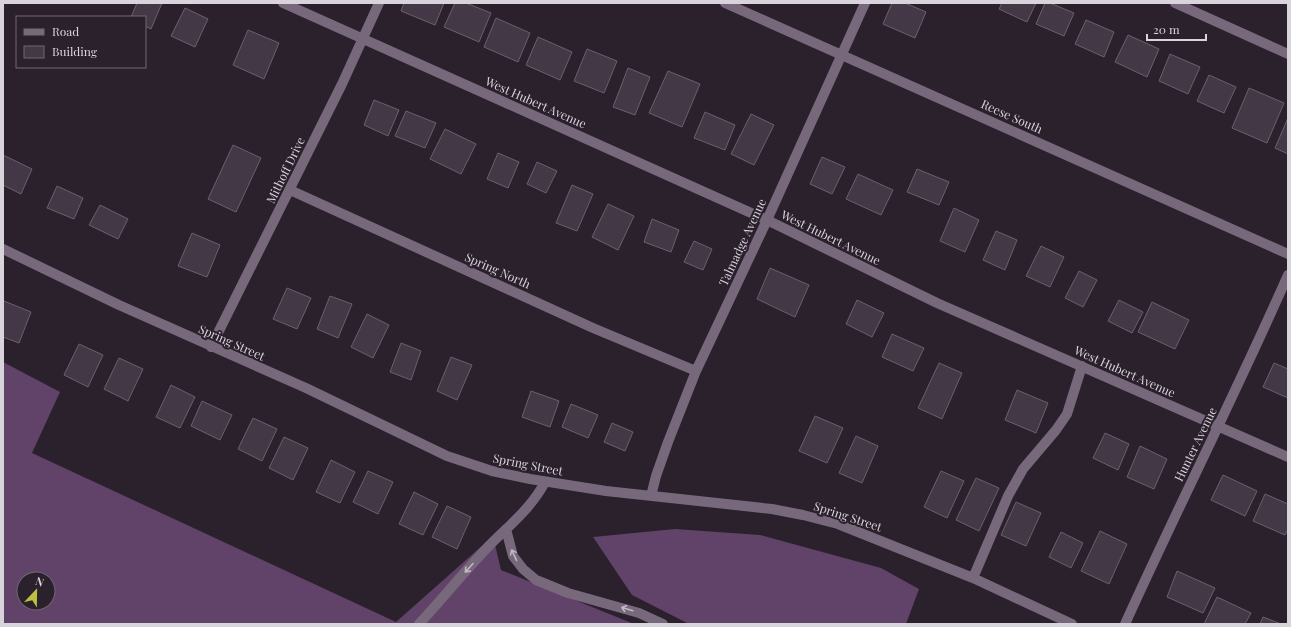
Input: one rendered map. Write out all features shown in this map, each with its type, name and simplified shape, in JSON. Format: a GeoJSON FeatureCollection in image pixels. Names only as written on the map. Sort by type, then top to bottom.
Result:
{"type":"FeatureCollection","features":[{"type":"Feature","properties":{"kind":"street","name":"West Hubert Avenue"},"geometry":{"type":"LineString","coordinates":[[283,3],[767,220],[937,303],[1288,457]]}},
{"type":"Feature","properties":{"kind":"street","name":"Mithoff Drive"},"geometry":{"type":"LineString","coordinates":[[211,347],[290,190],[379,3]]}},
{"type":"Feature","properties":{"kind":"street","name":"Reese South"},"geometry":{"type":"LineString","coordinates":[[725,3],[1288,254]]}},
{"type":"Feature","properties":{"kind":"street","name":"Talmadge Avenue"},"geometry":{"type":"LineString","coordinates":[[651,496],[656,476],[668,442],[696,372],[767,220],[865,3]]}},
{"type":"Feature","properties":{"kind":"street"},"geometry":{"type":"LineString","coordinates":[[1175,3],[1288,54]]}},
{"type":"Feature","properties":{"kind":"street","name":"Spring North"},"geometry":{"type":"LineString","coordinates":[[290,190],[593,328],[696,372]]}},
{"type":"Feature","properties":{"kind":"street","name":"Spring Street"},"geometry":{"type":"LineString","coordinates":[[3,249],[119,305],[306,388],[447,456],[492,471],[545,482],[651,496],[772,509],[817,518],[838,524],[973,578],[1072,624]]}},
{"type":"Feature","properties":{"kind":"street","name":"Hunter Avenue"},"geometry":{"type":"LineString","coordinates":[[1125,624],[1168,530],[1254,353],[1288,275]]}},
{"type":"Feature","properties":{"kind":"street"},"geometry":{"type":"LineString","coordinates":[[973,578],[1008,496],[1023,469],[1056,430],[1067,414],[1082,366]]}},
{"type":"Feature","properties":{"kind":"street"},"geometry":{"type":"LineString","coordinates":[[419,624],[487,548],[529,507],[545,482]]}},
{"type":"Feature","properties":{"kind":"street"},"geometry":{"type":"LineString","coordinates":[[506,530],[513,556],[523,569],[536,580],[568,593],[639,613],[663,624]]}},
{"type":"Feature","properties":{"kind":"shaded area"},"geometry":{"type":"Polygon","coordinates":[[[3,362],[60,392],[32,453],[396,622],[493,536],[501,570],[634,624],[3,624],[3,362]]]}},
{"type":"Feature","properties":{"kind":"shaded area"},"geometry":{"type":"Polygon","coordinates":[[[675,529],[760,535],[881,568],[919,589],[906,624],[689,624],[632,595],[593,537],[675,529]]]}},
{"type":"Feature","properties":{"kind":"building"},"geometry":{"type":"Polygon","coordinates":[[[137,3],[162,3],[151,29],[146,26],[146,16],[131,16],[137,3]]]}},
{"type":"Feature","properties":{"kind":"building"},"geometry":{"type":"Polygon","coordinates":[[[404,3],[444,3],[435,25],[401,11],[404,3]]]}},
{"type":"Feature","properties":{"kind":"building"},"geometry":{"type":"Polygon","coordinates":[[[455,3],[466,3],[491,13],[479,42],[444,27],[455,3]]]}},
{"type":"Feature","properties":{"kind":"building"},"geometry":{"type":"Polygon","coordinates":[[[892,3],[905,3],[926,12],[915,38],[883,24],[892,3]]]}},
{"type":"Feature","properties":{"kind":"building"},"geometry":{"type":"Polygon","coordinates":[[[1002,3],[1036,3],[1027,22],[999,9],[1002,3]]]}},
{"type":"Feature","properties":{"kind":"building"},"geometry":{"type":"Polygon","coordinates":[[[1045,3],[1050,3],[1074,13],[1064,36],[1036,24],[1045,3]]]}},
{"type":"Feature","properties":{"kind":"building"},"geometry":{"type":"Polygon","coordinates":[[[185,8],[208,19],[195,47],[171,36],[185,8]]]}},
{"type":"Feature","properties":{"kind":"building"},"geometry":{"type":"Polygon","coordinates":[[[496,18],[530,33],[518,62],[484,47],[496,18]]]}},
{"type":"Feature","properties":{"kind":"building"},"geometry":{"type":"Polygon","coordinates":[[[1086,20],[1114,32],[1104,57],[1075,44],[1086,20]]]}},
{"type":"Feature","properties":{"kind":"building"},"geometry":{"type":"Polygon","coordinates":[[[248,30],[279,43],[264,79],[233,65],[248,30]]]}},
{"type":"Feature","properties":{"kind":"building"},"geometry":{"type":"Polygon","coordinates":[[[1128,35],[1159,49],[1147,77],[1115,62],[1128,35]]]}},
{"type":"Feature","properties":{"kind":"building"},"geometry":{"type":"Polygon","coordinates":[[[538,37],[572,52],[560,80],[526,65],[538,37]]]}},
{"type":"Feature","properties":{"kind":"building"},"geometry":{"type":"Polygon","coordinates":[[[587,49],[617,61],[604,93],[574,81],[587,49]]]}},
{"type":"Feature","properties":{"kind":"building"},"geometry":{"type":"Polygon","coordinates":[[[1170,54],[1200,67],[1188,94],[1159,81],[1170,54]]]}},
{"type":"Feature","properties":{"kind":"building"},"geometry":{"type":"Polygon","coordinates":[[[628,68],[650,77],[635,115],[613,107],[628,68]]]}},
{"type":"Feature","properties":{"kind":"building"},"geometry":{"type":"Polygon","coordinates":[[[668,71],[700,84],[682,127],[649,113],[668,71]]]}},
{"type":"Feature","properties":{"kind":"building"},"geometry":{"type":"Polygon","coordinates":[[[1209,75],[1236,87],[1224,113],[1197,101],[1209,75]]]}},
{"type":"Feature","properties":{"kind":"building"},"geometry":{"type":"Polygon","coordinates":[[[1249,88],[1284,103],[1267,143],[1232,128],[1249,88]]]}},
{"type":"Feature","properties":{"kind":"building"},"geometry":{"type":"Polygon","coordinates":[[[374,100],[399,110],[388,136],[364,125],[374,100]]]}},
{"type":"Feature","properties":{"kind":"building"},"geometry":{"type":"Polygon","coordinates":[[[406,111],[436,123],[425,148],[395,136],[406,111]]]}},
{"type":"Feature","properties":{"kind":"building"},"geometry":{"type":"Polygon","coordinates":[[[705,112],[735,125],[725,150],[694,138],[705,112]]]}},
{"type":"Feature","properties":{"kind":"building"},"geometry":{"type":"Polygon","coordinates":[[[751,114],[774,125],[754,165],[731,154],[751,114]]]}},
{"type":"Feature","properties":{"kind":"building"},"geometry":{"type":"Polygon","coordinates":[[[1288,118],[1288,154],[1275,148],[1288,118]]]}},
{"type":"Feature","properties":{"kind":"building"},"geometry":{"type":"Polygon","coordinates":[[[445,129],[476,144],[461,174],[430,159],[445,129]]]}},
{"type":"Feature","properties":{"kind":"building"},"geometry":{"type":"Polygon","coordinates":[[[233,145],[261,158],[236,212],[208,199],[233,145]]]}},
{"type":"Feature","properties":{"kind":"building"},"geometry":{"type":"Polygon","coordinates":[[[498,153],[519,162],[508,188],[487,179],[498,153]]]}},
{"type":"Feature","properties":{"kind":"building"},"geometry":{"type":"Polygon","coordinates":[[[3,155],[32,169],[21,194],[3,185],[3,155]]]}},
{"type":"Feature","properties":{"kind":"building"},"geometry":{"type":"Polygon","coordinates":[[[822,157],[845,167],[832,194],[810,184],[822,157]]]}},
{"type":"Feature","properties":{"kind":"building"},"geometry":{"type":"Polygon","coordinates":[[[537,162],[557,171],[546,193],[527,184],[537,162]]]}},
{"type":"Feature","properties":{"kind":"building"},"geometry":{"type":"Polygon","coordinates":[[[917,169],[949,182],[939,205],[907,192],[917,169]]]}},
{"type":"Feature","properties":{"kind":"building"},"geometry":{"type":"Polygon","coordinates":[[[858,174],[893,190],[881,215],[846,199],[858,174]]]}},
{"type":"Feature","properties":{"kind":"building"},"geometry":{"type":"Polygon","coordinates":[[[572,185],[593,194],[577,231],[556,223],[572,185]]]}},
{"type":"Feature","properties":{"kind":"building"},"geometry":{"type":"Polygon","coordinates":[[[57,186],[83,198],[74,219],[47,208],[57,186]]]}},
{"type":"Feature","properties":{"kind":"building"},"geometry":{"type":"Polygon","coordinates":[[[608,204],[634,216],[618,250],[592,237],[608,204]]]}},
{"type":"Feature","properties":{"kind":"building"},"geometry":{"type":"Polygon","coordinates":[[[100,205],[128,219],[118,239],[89,225],[100,205]]]}},
{"type":"Feature","properties":{"kind":"building"},"geometry":{"type":"Polygon","coordinates":[[[954,208],[979,220],[965,252],[940,241],[954,208]]]}},
{"type":"Feature","properties":{"kind":"building"},"geometry":{"type":"Polygon","coordinates":[[[652,219],[679,230],[671,252],[644,242],[652,219]]]}},
{"type":"Feature","properties":{"kind":"building"},"geometry":{"type":"Polygon","coordinates":[[[996,231],[1017,240],[1005,270],[983,260],[996,231]]]}},
{"type":"Feature","properties":{"kind":"building"},"geometry":{"type":"Polygon","coordinates":[[[192,233],[220,245],[207,277],[178,266],[192,233]]]}},
{"type":"Feature","properties":{"kind":"building"},"geometry":{"type":"Polygon","coordinates":[[[694,241],[712,249],[703,270],[684,262],[694,241]]]}},
{"type":"Feature","properties":{"kind":"building"},"geometry":{"type":"Polygon","coordinates":[[[1041,246],[1064,257],[1050,287],[1026,276],[1041,246]]]}},
{"type":"Feature","properties":{"kind":"building"},"geometry":{"type":"Polygon","coordinates":[[[770,268],[809,285],[795,317],[757,299],[770,268]]]}},
{"type":"Feature","properties":{"kind":"building"},"geometry":{"type":"Polygon","coordinates":[[[1079,271],[1097,280],[1083,307],[1065,298],[1079,271]]]}},
{"type":"Feature","properties":{"kind":"building"},"geometry":{"type":"Polygon","coordinates":[[[287,288],[311,298],[297,329],[273,319],[287,288]]]}},
{"type":"Feature","properties":{"kind":"building"},"geometry":{"type":"Polygon","coordinates":[[[330,296],[352,304],[338,338],[317,329],[330,296]]]}},
{"type":"Feature","properties":{"kind":"building"},"geometry":{"type":"Polygon","coordinates":[[[857,300],[884,313],[872,337],[846,324],[857,300]]]}},
{"type":"Feature","properties":{"kind":"building"},"geometry":{"type":"Polygon","coordinates":[[[1119,300],[1143,312],[1132,333],[1108,321],[1119,300]]]}},
{"type":"Feature","properties":{"kind":"building"},"geometry":{"type":"Polygon","coordinates":[[[4,301],[31,312],[19,343],[3,337],[4,301]]]}},
{"type":"Feature","properties":{"kind":"building"},"geometry":{"type":"Polygon","coordinates":[[[1152,302],[1189,320],[1175,349],[1138,332],[1152,302]]]}},
{"type":"Feature","properties":{"kind":"building"},"geometry":{"type":"Polygon","coordinates":[[[367,314],[389,325],[373,358],[351,347],[367,314]]]}},
{"type":"Feature","properties":{"kind":"building"},"geometry":{"type":"Polygon","coordinates":[[[892,334],[924,348],[913,371],[882,357],[892,334]]]}},
{"type":"Feature","properties":{"kind":"building"},"geometry":{"type":"Polygon","coordinates":[[[401,343],[421,351],[411,380],[390,372],[401,343]]]}},
{"type":"Feature","properties":{"kind":"building"},"geometry":{"type":"Polygon","coordinates":[[[79,344],[103,355],[88,387],[64,375],[79,344]]]}},
{"type":"Feature","properties":{"kind":"building"},"geometry":{"type":"Polygon","coordinates":[[[451,357],[472,365],[457,400],[437,391],[451,357]]]}},
{"type":"Feature","properties":{"kind":"building"},"geometry":{"type":"Polygon","coordinates":[[[119,358],[143,369],[128,401],[104,389],[119,358]]]}},
{"type":"Feature","properties":{"kind":"building"},"geometry":{"type":"Polygon","coordinates":[[[939,363],[962,373],[942,419],[918,408],[939,363]]]}},
{"type":"Feature","properties":{"kind":"building"},"geometry":{"type":"Polygon","coordinates":[[[1274,363],[1288,369],[1288,398],[1263,387],[1274,363]]]}},
{"type":"Feature","properties":{"kind":"building"},"geometry":{"type":"Polygon","coordinates":[[[171,385],[195,397],[180,428],[156,417],[171,385]]]}},
{"type":"Feature","properties":{"kind":"building"},"geometry":{"type":"Polygon","coordinates":[[[1017,390],[1048,403],[1036,433],[1005,420],[1017,390]]]}},
{"type":"Feature","properties":{"kind":"building"},"geometry":{"type":"Polygon","coordinates":[[[531,391],[559,401],[550,427],[522,417],[531,391]]]}},
{"type":"Feature","properties":{"kind":"building"},"geometry":{"type":"Polygon","coordinates":[[[202,401],[232,415],[220,440],[191,426],[202,401]]]}},
{"type":"Feature","properties":{"kind":"building"},"geometry":{"type":"Polygon","coordinates":[[[571,404],[598,415],[588,438],[562,427],[571,404]]]}},
{"type":"Feature","properties":{"kind":"building"},"geometry":{"type":"Polygon","coordinates":[[[815,416],[843,428],[827,463],[799,451],[815,416]]]}},
{"type":"Feature","properties":{"kind":"building"},"geometry":{"type":"Polygon","coordinates":[[[253,418],[277,429],[262,461],[238,449],[253,418]]]}},
{"type":"Feature","properties":{"kind":"building"},"geometry":{"type":"Polygon","coordinates":[[[612,423],[633,432],[625,451],[604,442],[612,423]]]}},
{"type":"Feature","properties":{"kind":"building"},"geometry":{"type":"Polygon","coordinates":[[[1105,433],[1129,444],[1118,470],[1093,458],[1105,433]]]}},
{"type":"Feature","properties":{"kind":"building"},"geometry":{"type":"Polygon","coordinates":[[[856,436],[878,446],[862,483],[839,473],[856,436]]]}},
{"type":"Feature","properties":{"kind":"building"},"geometry":{"type":"Polygon","coordinates":[[[284,437],[308,448],[293,480],[269,468],[284,437]]]}},
{"type":"Feature","properties":{"kind":"building"},"geometry":{"type":"Polygon","coordinates":[[[1140,446],[1167,459],[1154,489],[1127,477],[1140,446]]]}},
{"type":"Feature","properties":{"kind":"building"},"geometry":{"type":"Polygon","coordinates":[[[331,460],[355,472],[340,503],[316,492],[331,460]]]}},
{"type":"Feature","properties":{"kind":"building"},"geometry":{"type":"Polygon","coordinates":[[[368,471],[393,482],[378,514],[353,502],[368,471]]]}},
{"type":"Feature","properties":{"kind":"building"},"geometry":{"type":"Polygon","coordinates":[[[941,471],[964,481],[947,518],[924,507],[941,471]]]}},
{"type":"Feature","properties":{"kind":"building"},"geometry":{"type":"Polygon","coordinates":[[[1223,475],[1257,491],[1245,516],[1211,500],[1223,475]]]}},
{"type":"Feature","properties":{"kind":"building"},"geometry":{"type":"Polygon","coordinates":[[[976,478],[999,488],[979,531],[956,520],[976,478]]]}},
{"type":"Feature","properties":{"kind":"building"},"geometry":{"type":"Polygon","coordinates":[[[414,492],[438,504],[423,535],[399,524],[414,492]]]}},
{"type":"Feature","properties":{"kind":"building"},"geometry":{"type":"Polygon","coordinates":[[[1265,494],[1288,504],[1288,529],[1285,535],[1253,521],[1265,494]]]}},
{"type":"Feature","properties":{"kind":"building"},"geometry":{"type":"Polygon","coordinates":[[[1016,502],[1041,513],[1026,546],[1001,535],[1016,502]]]}},
{"type":"Feature","properties":{"kind":"building"},"geometry":{"type":"Polygon","coordinates":[[[447,506],[471,517],[457,549],[432,537],[447,506]]]}},
{"type":"Feature","properties":{"kind":"building"},"geometry":{"type":"Polygon","coordinates":[[[1100,531],[1127,544],[1109,584],[1081,571],[1100,531]]]}},
{"type":"Feature","properties":{"kind":"building"},"geometry":{"type":"Polygon","coordinates":[[[1061,532],[1083,543],[1071,568],[1049,557],[1061,532]]]}},
{"type":"Feature","properties":{"kind":"building"},"geometry":{"type":"Polygon","coordinates":[[[1177,571],[1215,588],[1203,613],[1167,597],[1177,571]]]}},
{"type":"Feature","properties":{"kind":"building"},"geometry":{"type":"Polygon","coordinates":[[[1217,597],[1251,613],[1245,624],[1204,624],[1217,597]]]}},
{"type":"Feature","properties":{"kind":"building"},"geometry":{"type":"Polygon","coordinates":[[[1263,617],[1281,624],[1260,624],[1263,617]]]}}]}
